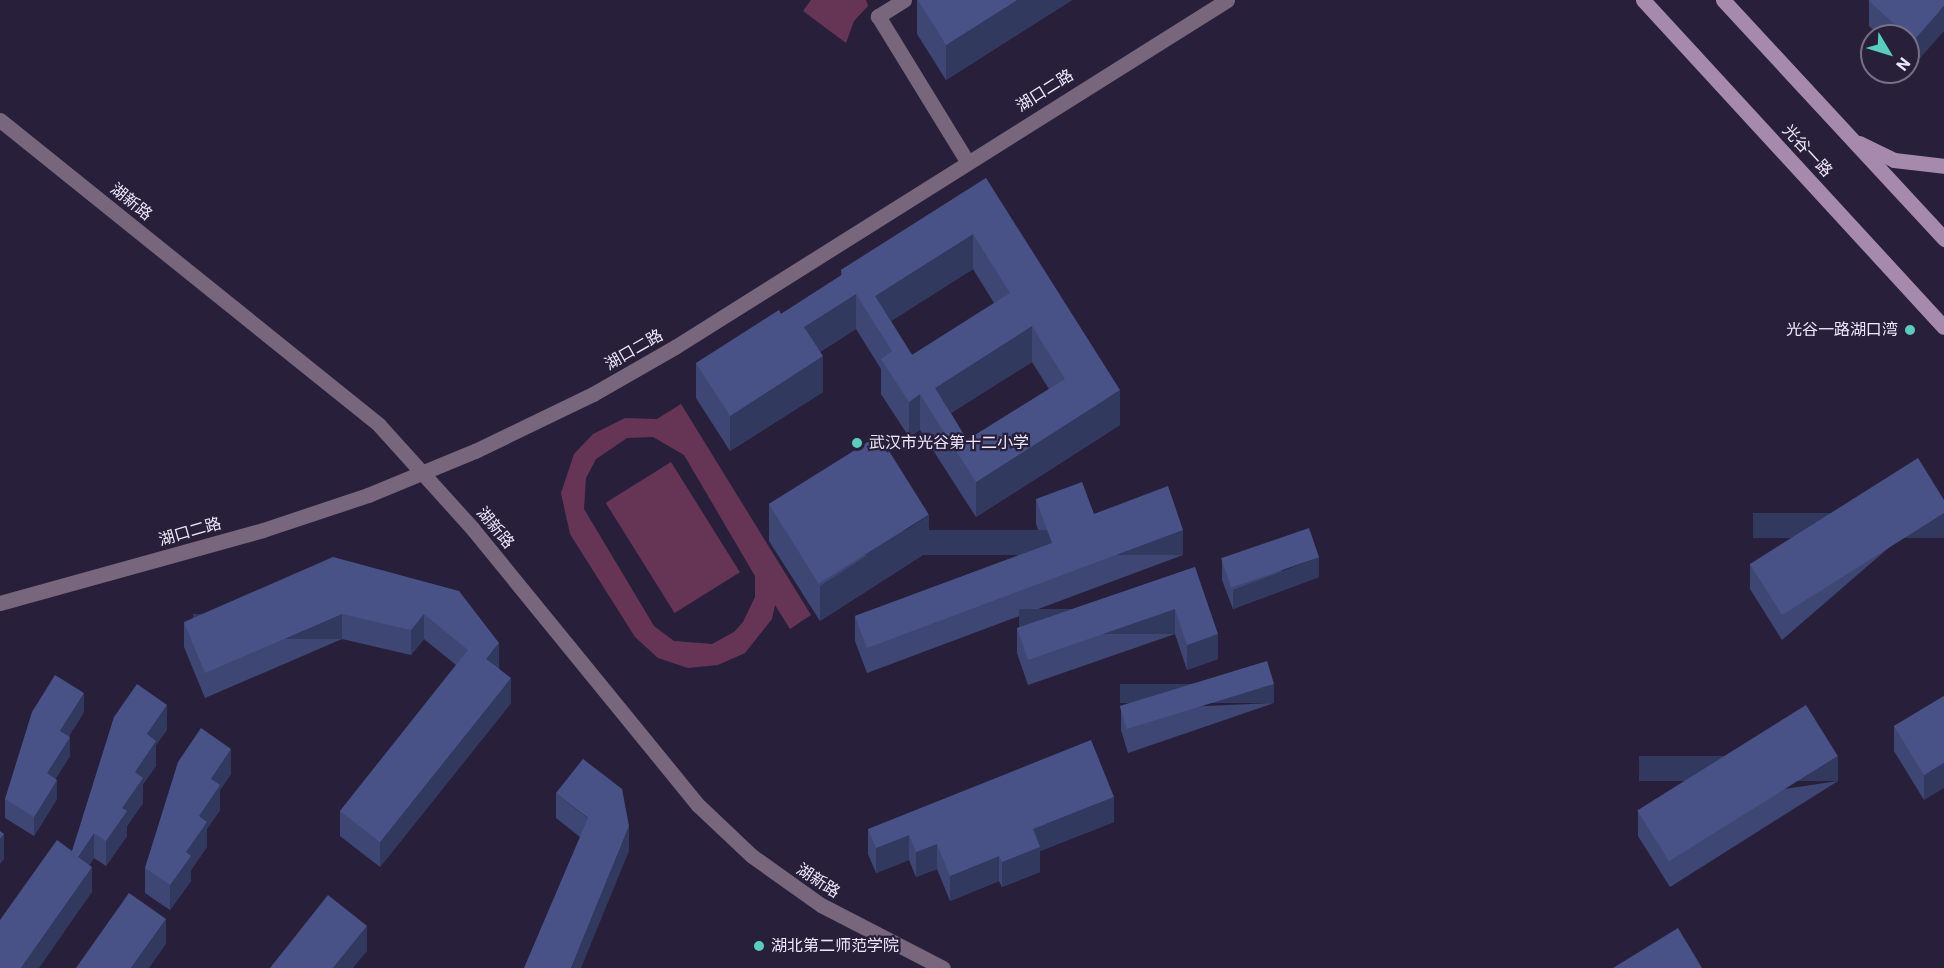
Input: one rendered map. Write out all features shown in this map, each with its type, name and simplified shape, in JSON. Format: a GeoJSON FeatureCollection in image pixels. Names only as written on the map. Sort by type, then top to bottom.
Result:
{"type":"FeatureCollection","features":[{"type":"Feature","properties":{"kind":"main road","name":"光谷一路"},"geometry":{"type":"LineString","coordinates":[[1643,0],[1944,327]]}},
{"type":"Feature","properties":{"kind":"main road"},"geometry":{"type":"LineString","coordinates":[[1724,0],[1944,239]]}},
{"type":"Feature","properties":{"kind":"main road"},"geometry":{"type":"LineString","coordinates":[[1850,138],[1894,160],[1944,166]]}},
{"type":"Feature","properties":{"kind":"street"},"geometry":{"type":"LineString","coordinates":[[904,0],[887,4],[878,16],[967,161]]}},
{"type":"Feature","properties":{"kind":"street","name":"湖口二路"},"geometry":{"type":"LineString","coordinates":[[0,603],[263,530],[422,473],[592,394],[675,347],[967,161],[1227,0]]}},
{"type":"Feature","properties":{"kind":"street","name":"湖新路"},"geometry":{"type":"LineString","coordinates":[[0,120],[379,425],[472,528],[698,805],[724,831],[752,856],[821,905],[943,968]]}},
{"type":"Feature","properties":{"kind":"shaded area"},"geometry":{"type":"Polygon","coordinates":[[[811,0],[866,0],[868,6],[854,21],[846,43],[803,11],[811,0]]]}},
{"type":"Feature","properties":{"kind":"shaded area"},"geometry":{"type":"Polygon","coordinates":[[[681,404],[811,615],[790,629],[775,605],[772,619],[745,653],[718,665],[688,668],[658,658],[635,637],[570,534],[561,493],[574,454],[593,434],[625,418],[657,419],[681,404]],[[653,437],[627,438],[596,459],[586,478],[584,509],[654,626],[674,641],[712,644],[734,632],[743,622],[755,597],[755,576],[684,455],[653,437]]]}},
{"type":"Feature","properties":{"kind":"shaded area"},"geometry":{"type":"Polygon","coordinates":[[[671,462],[740,572],[675,613],[606,503],[671,462]]]}},
{"type":"Feature","properties":{"kind":"building"},"geometry":{"type":"Polygon","coordinates":[[[918,0],[1017,0],[946,45],[918,0]]]}},
{"type":"Feature","properties":{"kind":"building"},"geometry":{"type":"Polygon","coordinates":[[[1944,0],[1944,6],[1920,33],[1920,24],[1894,24],[1869,1],[1944,0]]]}},
{"type":"Feature","properties":{"kind":"building"},"geometry":{"type":"Polygon","coordinates":[[[986,178],[1120,390],[976,482],[920,394],[909,402],[881,359],[892,351],[856,294],[804,327],[823,356],[730,416],[696,363],[779,310],[781,314],[843,274],[841,270],[986,178]],[[973,234],[875,296],[912,355],[1010,293],[973,234]],[[1032,326],[935,388],[967,440],[1065,379],[1032,326]]]}},
{"type":"Feature","properties":{"kind":"building"},"geometry":{"type":"Polygon","coordinates":[[[879,435],[929,515],[819,584],[769,504],[879,435]]]}},
{"type":"Feature","properties":{"kind":"building"},"geometry":{"type":"Polygon","coordinates":[[[1918,458],[1944,500],[1944,513],[1782,615],[1750,564],[1918,458]]]}},
{"type":"Feature","properties":{"kind":"building"},"geometry":{"type":"Polygon","coordinates":[[[1082,482],[1094,514],[1168,486],[1183,530],[867,648],[855,616],[1052,543],[1036,499],[1082,482]]]}},
{"type":"Feature","properties":{"kind":"building"},"geometry":{"type":"Polygon","coordinates":[[[1309,528],[1319,557],[1231,588],[1221,558],[1309,528]]]}},
{"type":"Feature","properties":{"kind":"building"},"geometry":{"type":"Polygon","coordinates":[[[333,557],[459,591],[499,643],[486,659],[511,678],[380,842],[340,811],[468,650],[424,614],[411,630],[342,614],[205,673],[184,622],[333,557]]]}},
{"type":"Feature","properties":{"kind":"building"},"geometry":{"type":"Polygon","coordinates":[[[1195,567],[1218,634],[1187,645],[1175,609],[1028,660],[1017,628],[1195,567]]]}},
{"type":"Feature","properties":{"kind":"building"},"geometry":{"type":"Polygon","coordinates":[[[1267,661],[1274,684],[1127,729],[1120,706],[1267,661]]]}},
{"type":"Feature","properties":{"kind":"building"},"geometry":{"type":"Polygon","coordinates":[[[55,675],[84,693],[60,731],[70,737],[47,773],[57,780],[34,817],[5,799],[32,712],[55,675]]]}},
{"type":"Feature","properties":{"kind":"building"},"geometry":{"type":"Polygon","coordinates":[[[137,684],[167,705],[147,734],[156,741],[135,772],[143,778],[122,808],[127,811],[106,841],[94,833],[78,857],[92,867],[21,968],[0,968],[0,920],[57,840],[72,851],[114,717],[137,684]]]}},
{"type":"Feature","properties":{"kind":"building"},"geometry":{"type":"Polygon","coordinates":[[[1944,696],[1944,763],[1924,775],[1894,726],[1944,696]]]}},
{"type":"Feature","properties":{"kind":"building"},"geometry":{"type":"Polygon","coordinates":[[[1806,705],[1838,756],[1669,861],[1637,810],[1806,705]]]}},
{"type":"Feature","properties":{"kind":"building"},"geometry":{"type":"Polygon","coordinates":[[[201,728],[231,749],[211,779],[220,785],[199,816],[207,822],[186,852],[191,856],[170,885],[145,868],[178,762],[201,728]]]}},
{"type":"Feature","properties":{"kind":"building"},"geometry":{"type":"Polygon","coordinates":[[[1091,740],[1114,797],[1033,829],[1040,847],[1002,862],[999,856],[950,876],[937,844],[916,852],[909,835],[876,848],[868,829],[1091,740]]]}},
{"type":"Feature","properties":{"kind":"building"},"geometry":{"type":"Polygon","coordinates":[[[583,759],[622,789],[629,826],[571,968],[524,968],[588,818],[556,793],[583,759]]]}},
{"type":"Feature","properties":{"kind":"building"},"geometry":{"type":"Polygon","coordinates":[[[129,893],[166,919],[131,968],[76,968],[129,893]]]}},
{"type":"Feature","properties":{"kind":"building"},"geometry":{"type":"Polygon","coordinates":[[[328,895],[367,926],[333,968],[270,968],[328,895]]]}},
{"type":"Feature","properties":{"kind":"building"},"geometry":{"type":"Polygon","coordinates":[[[1678,928],[1702,968],[1613,968],[1678,928]]]}},
{"type":"Feature","properties":{"kind":"place","name":"光谷一路湖口湾"},"geometry":{"type":"Point","coordinates":[1910,330]}},
{"type":"Feature","properties":{"kind":"place","name":"武汉市光谷第十二小学"},"geometry":{"type":"Point","coordinates":[857,443]}},
{"type":"Feature","properties":{"kind":"place","name":"湖北第二师范学院"},"geometry":{"type":"Point","coordinates":[759,946]}}]}
